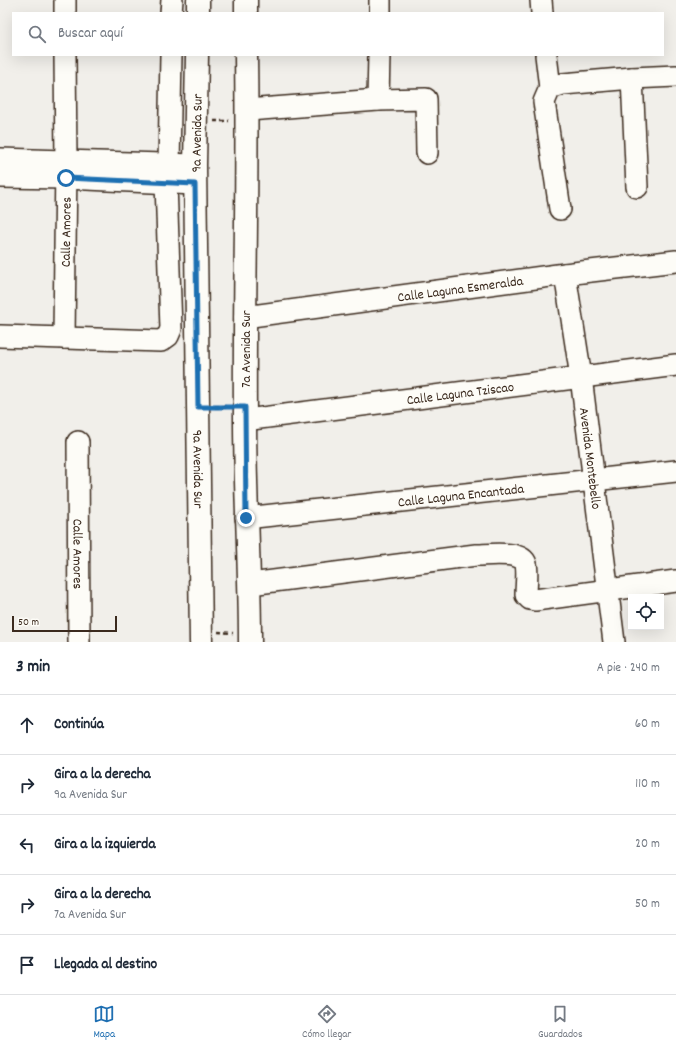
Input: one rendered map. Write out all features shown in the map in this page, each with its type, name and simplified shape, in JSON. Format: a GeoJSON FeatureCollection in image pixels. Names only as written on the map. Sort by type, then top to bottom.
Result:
{"type":"FeatureCollection","features":[{"type":"Feature","properties":{"kind":"main road"},"geometry":{"type":"LineString","coordinates":[[198,0],[198,12]]}},
{"type":"Feature","properties":{"kind":"main road"},"geometry":{"type":"LineString","coordinates":[[246,0],[246,12]]}},
{"type":"Feature","properties":{"kind":"main road","name":"9a Avenida Sur"},"geometry":{"type":"LineString","coordinates":[[197,56],[195,175],[201,637]]}},
{"type":"Feature","properties":{"kind":"main road","name":"7a Avenida Sur"},"geometry":{"type":"LineString","coordinates":[[246,56],[245,413],[246,518],[250,584],[250,638]]}},
{"type":"Feature","properties":{"kind":"street"},"geometry":{"type":"LineString","coordinates":[[65,0],[65,12]]}},
{"type":"Feature","properties":{"kind":"street"},"geometry":{"type":"LineString","coordinates":[[171,12],[172,0]]}},
{"type":"Feature","properties":{"kind":"street"},"geometry":{"type":"LineString","coordinates":[[380,0],[380,12]]}},
{"type":"Feature","properties":{"kind":"street"},"geometry":{"type":"LineString","coordinates":[[541,0],[542,12]]}},
{"type":"Feature","properties":{"kind":"street","name":"Calle Amores"},"geometry":{"type":"LineString","coordinates":[[64,338],[66,170],[65,56]]}},
{"type":"Feature","properties":{"kind":"street"},"geometry":{"type":"LineString","coordinates":[[0,336],[160,341],[168,336],[171,329],[167,174],[171,56]]}},
{"type":"Feature","properties":{"kind":"street"},"geometry":{"type":"LineString","coordinates":[[378,100],[379,56]]}},
{"type":"Feature","properties":{"kind":"street"},"geometry":{"type":"LineString","coordinates":[[546,56],[550,88],[544,102],[560,209]]}},
{"type":"Feature","properties":{"kind":"street"},"geometry":{"type":"LineString","coordinates":[[550,88],[563,84],[676,76]]}},
{"type":"Feature","properties":{"kind":"street"},"geometry":{"type":"LineString","coordinates":[[632,78],[637,187]]}},
{"type":"Feature","properties":{"kind":"street"},"geometry":{"type":"LineString","coordinates":[[247,116],[378,100],[426,99],[427,153]]}},
{"type":"Feature","properties":{"kind":"street"},"geometry":{"type":"LineString","coordinates":[[0,159],[66,170],[195,175]]}},
{"type":"Feature","properties":{"kind":"street"},"geometry":{"type":"LineString","coordinates":[[0,177],[66,170]]}},
{"type":"Feature","properties":{"kind":"street","name":"Calle Laguna Esmeralda"},"geometry":{"type":"LineString","coordinates":[[245,317],[565,274],[676,262]]}},
{"type":"Feature","properties":{"kind":"street","name":"Avenida Montebello"},"geometry":{"type":"LineString","coordinates":[[565,274],[581,377],[614,642]]}},
{"type":"Feature","properties":{"kind":"street","name":"Calle Laguna Tziscao"},"geometry":{"type":"LineString","coordinates":[[245,413],[581,377],[676,365]]}},
{"type":"Feature","properties":{"kind":"street","name":"Calle Amores"},"geometry":{"type":"LineString","coordinates":[[78,442],[79,642]]}},
{"type":"Feature","properties":{"kind":"street","name":"Calle Laguna Encantada"},"geometry":{"type":"LineString","coordinates":[[246,518],[676,471]]}},
{"type":"Feature","properties":{"kind":"street"},"geometry":{"type":"LineString","coordinates":[[250,584],[476,555],[514,555],[521,557],[526,563],[526,595],[530,599],[535,600],[676,581]]}},
{"type":"Feature","properties":{"kind":"path"},"geometry":{"type":"LineString","coordinates":[[196,120],[247,116]]}},
{"type":"Feature","properties":{"kind":"path"},"geometry":{"type":"LineString","coordinates":[[198,407],[245,413]]}},
{"type":"Feature","properties":{"kind":"path"},"geometry":{"type":"LineString","coordinates":[[201,637],[250,638]]}},
{"type":"Feature","properties":{"kind":"route"},"geometry":{"type":"LineString","coordinates":[[66,178],[195,184],[198,407],[245,407],[246,518]]}}]}
